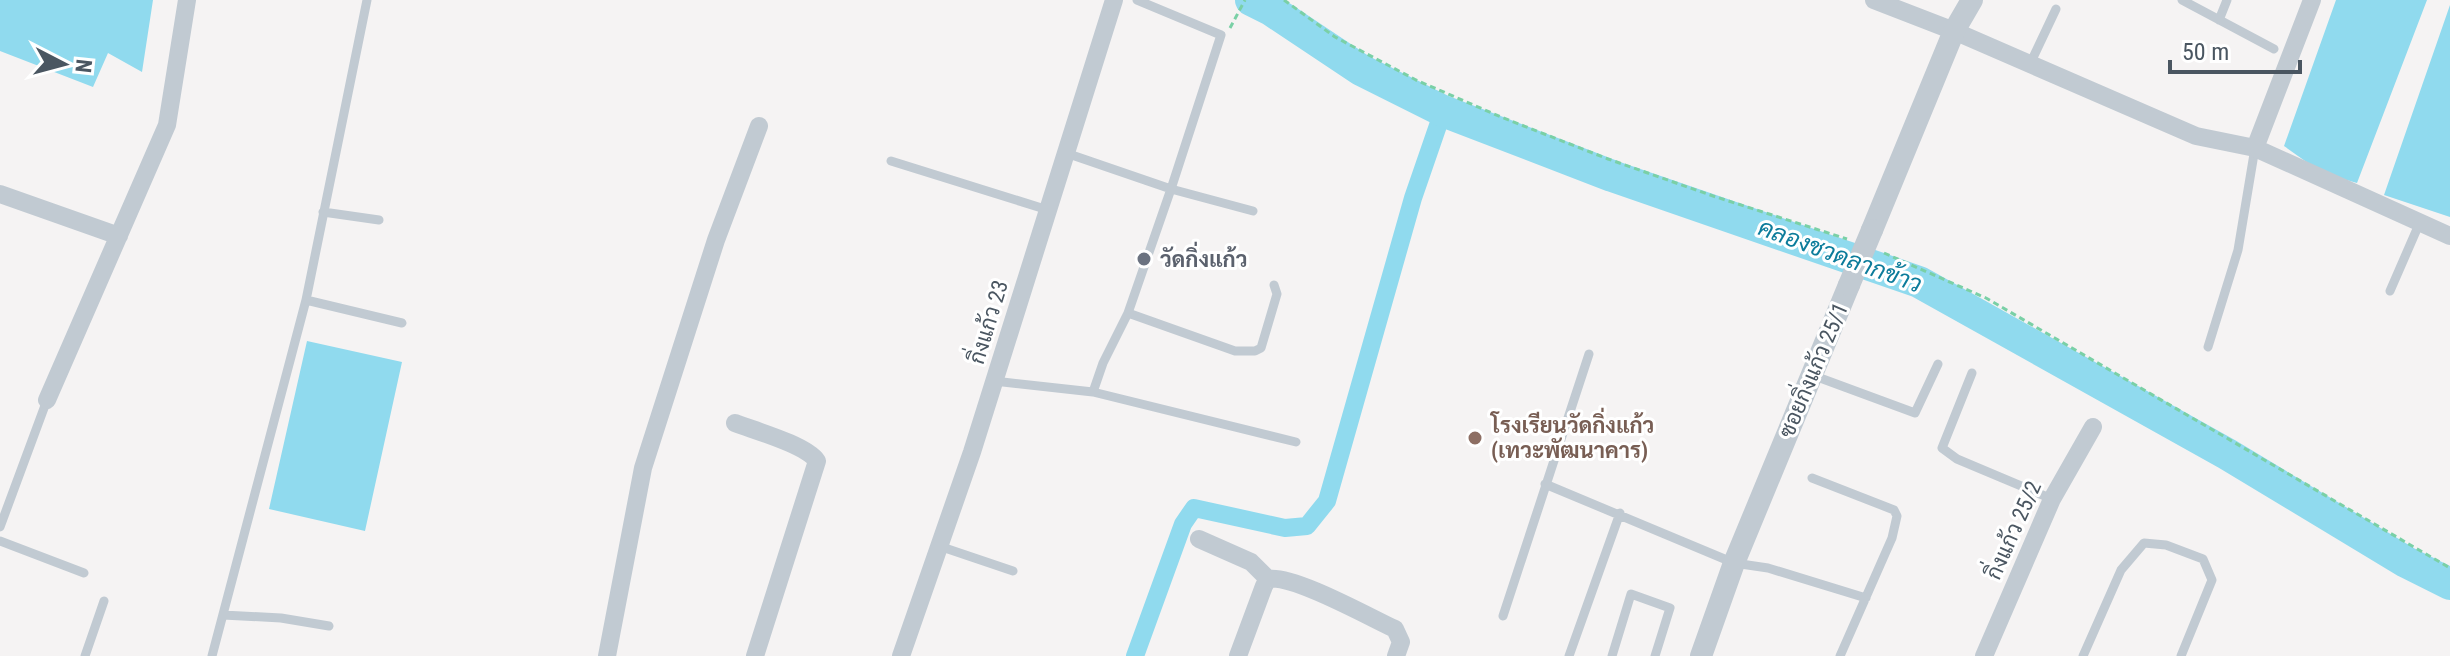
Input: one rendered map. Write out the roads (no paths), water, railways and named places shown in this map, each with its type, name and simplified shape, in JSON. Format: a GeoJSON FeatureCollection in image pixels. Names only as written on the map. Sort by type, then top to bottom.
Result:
{"type":"FeatureCollection","features":[{"type":"Feature","properties":{"kind":"street"},"geometry":{"type":"LineString","coordinates":[[47,400],[167,125],[187,0]]}},
{"type":"Feature","properties":{"kind":"street","name":"กิ่งแก้ว 23"},"geometry":{"type":"LineString","coordinates":[[901,656],[994,381],[1114,0]]}},
{"type":"Feature","properties":{"kind":"street"},"geometry":{"type":"LineString","coordinates":[[1874,0],[1954,31],[2196,136],[2255,148],[2450,236]]}},
{"type":"Feature","properties":{"kind":"street","name":"ซอยกิ่งแก้ว 25/1"},"geometry":{"type":"LineString","coordinates":[[1707,654],[1734,563],[1954,31],[1972,0]]}},
{"type":"Feature","properties":{"kind":"street"},"geometry":{"type":"LineString","coordinates":[[2255,148],[2312,0]]}},
{"type":"Feature","properties":{"kind":"street"},"geometry":{"type":"LineString","coordinates":[[607,656],[647,454],[716,240],[759,126]]}},
{"type":"Feature","properties":{"kind":"street"},"geometry":{"type":"LineString","coordinates":[[0,194],[119,236]]}},
{"type":"Feature","properties":{"kind":"street"},"geometry":{"type":"LineString","coordinates":[[735,423],[802,449],[816,457],[817,461],[755,656]]}},
{"type":"Feature","properties":{"kind":"street","name":"กิ่งแก้ว 25/2"},"geometry":{"type":"LineString","coordinates":[[1984,656],[2052,499],[2093,427]]}},
{"type":"Feature","properties":{"kind":"street"},"geometry":{"type":"LineString","coordinates":[[1199,539],[1251,562],[1268,579]]}},
{"type":"Feature","properties":{"kind":"street"},"geometry":{"type":"LineString","coordinates":[[1238,656],[1268,579]]}},
{"type":"Feature","properties":{"kind":"street"},"geometry":{"type":"LineString","coordinates":[[1268,579],[1298,584],[1395,629],[1401,642],[1396,656]]}},
{"type":"Feature","properties":{"kind":"lane"},"geometry":{"type":"LineString","coordinates":[[212,656],[306,300],[367,0]]}},
{"type":"Feature","properties":{"kind":"lane"},"geometry":{"type":"LineString","coordinates":[[1093,392],[1103,363],[1128,313],[1221,35],[1137,0]]}},
{"type":"Feature","properties":{"kind":"lane"},"geometry":{"type":"LineString","coordinates":[[2182,0],[2274,49]]}},
{"type":"Feature","properties":{"kind":"lane"},"geometry":{"type":"LineString","coordinates":[[2219,20],[2227,0]]}},
{"type":"Feature","properties":{"kind":"lane"},"geometry":{"type":"LineString","coordinates":[[2030,64],[2056,9]]}},
{"type":"Feature","properties":{"kind":"lane"},"geometry":{"type":"LineString","coordinates":[[2208,347],[2238,250],[2255,148]]}},
{"type":"Feature","properties":{"kind":"lane"},"geometry":{"type":"LineString","coordinates":[[1066,152],[1171,189],[1253,211]]}},
{"type":"Feature","properties":{"kind":"lane"},"geometry":{"type":"LineString","coordinates":[[891,161],[1048,210]]}},
{"type":"Feature","properties":{"kind":"lane"},"geometry":{"type":"LineString","coordinates":[[323,212],[379,220]]}},
{"type":"Feature","properties":{"kind":"lane"},"geometry":{"type":"LineString","coordinates":[[2390,291],[2420,222]]}},
{"type":"Feature","properties":{"kind":"lane"},"geometry":{"type":"LineString","coordinates":[[1128,313],[1235,351],[1255,351],[1261,348],[1277,294],[1274,285]]}},
{"type":"Feature","properties":{"kind":"lane"},"geometry":{"type":"LineString","coordinates":[[306,300],[402,323]]}},
{"type":"Feature","properties":{"kind":"lane"},"geometry":{"type":"LineString","coordinates":[[1503,616],[1589,354]]}},
{"type":"Feature","properties":{"kind":"lane"},"geometry":{"type":"LineString","coordinates":[[1812,375],[1915,413],[1938,364]]}},
{"type":"Feature","properties":{"kind":"lane"},"geometry":{"type":"LineString","coordinates":[[1972,373],[1942,448],[1957,459],[2052,499]]}},
{"type":"Feature","properties":{"kind":"lane"},"geometry":{"type":"LineString","coordinates":[[994,381],[1093,392],[1296,442]]}},
{"type":"Feature","properties":{"kind":"lane"},"geometry":{"type":"LineString","coordinates":[[0,527],[47,400]]}},
{"type":"Feature","properties":{"kind":"lane"},"geometry":{"type":"LineString","coordinates":[[1812,478],[1894,510],[1897,516],[1892,538],[1840,656]]}},
{"type":"Feature","properties":{"kind":"lane"},"geometry":{"type":"LineString","coordinates":[[1545,484],[1734,563],[1768,568],[1866,598]]}},
{"type":"Feature","properties":{"kind":"lane"},"geometry":{"type":"LineString","coordinates":[[1569,656],[1620,513]]}},
{"type":"Feature","properties":{"kind":"lane"},"geometry":{"type":"LineString","coordinates":[[0,541],[84,573]]}},
{"type":"Feature","properties":{"kind":"lane"},"geometry":{"type":"LineString","coordinates":[[2083,656],[2121,570],[2144,543],[2166,545],[2203,559],[2212,580],[2181,656]]}},
{"type":"Feature","properties":{"kind":"lane"},"geometry":{"type":"LineString","coordinates":[[939,546],[1013,571]]}},
{"type":"Feature","properties":{"kind":"lane"},"geometry":{"type":"LineString","coordinates":[[1612,656],[1631,594],[1670,608],[1655,656]]}},
{"type":"Feature","properties":{"kind":"lane"},"geometry":{"type":"LineString","coordinates":[[85,656],[104,601]]}},
{"type":"Feature","properties":{"kind":"lane"},"geometry":{"type":"LineString","coordinates":[[223,615],[281,618],[329,626]]}},
{"type":"Feature","properties":{"kind":"water"},"geometry":{"type":"Polygon","coordinates":[[[0,0],[153,0],[142,72],[108,53],[93,87],[0,51],[0,0]]]}},
{"type":"Feature","properties":{"kind":"water"},"geometry":{"type":"Polygon","coordinates":[[[2336,0],[2427,0],[2357,183],[2322,173],[2284,146],[2336,0]]]}},
{"type":"Feature","properties":{"kind":"water"},"geometry":{"type":"Polygon","coordinates":[[[2450,5],[2450,217],[2384,195],[2450,5]]]}},
{"type":"Feature","properties":{"kind":"water"},"geometry":{"type":"Polygon","coordinates":[[[307,341],[402,362],[365,531],[269,509],[307,341]]]}},
{"type":"Feature","properties":{"kind":"waterway","name":"คลองชวดลากข้าว"},"geometry":{"type":"LineString","coordinates":[[1251,0],[1361,70],[1443,111],[1612,176],[1919,282],[2227,454],[2406,562],[2450,584]]}},
{"type":"Feature","properties":{"kind":"waterway"},"geometry":{"type":"LineString","coordinates":[[1135,656],[1183,524],[1194,508],[1285,528],[1307,526],[1327,501],[1413,198],[1443,111]]}},
{"type":"Feature","properties":{"kind":"place","name":"วัดกิ่งแก้ว"},"geometry":{"type":"Point","coordinates":[1144,259]}},
{"type":"Feature","properties":{"kind":"place","name":"โรงเรียนวัดกิ่งแก้ว (เทวะพัฒนาคาร)"},"geometry":{"type":"Point","coordinates":[1475,438]}}]}
